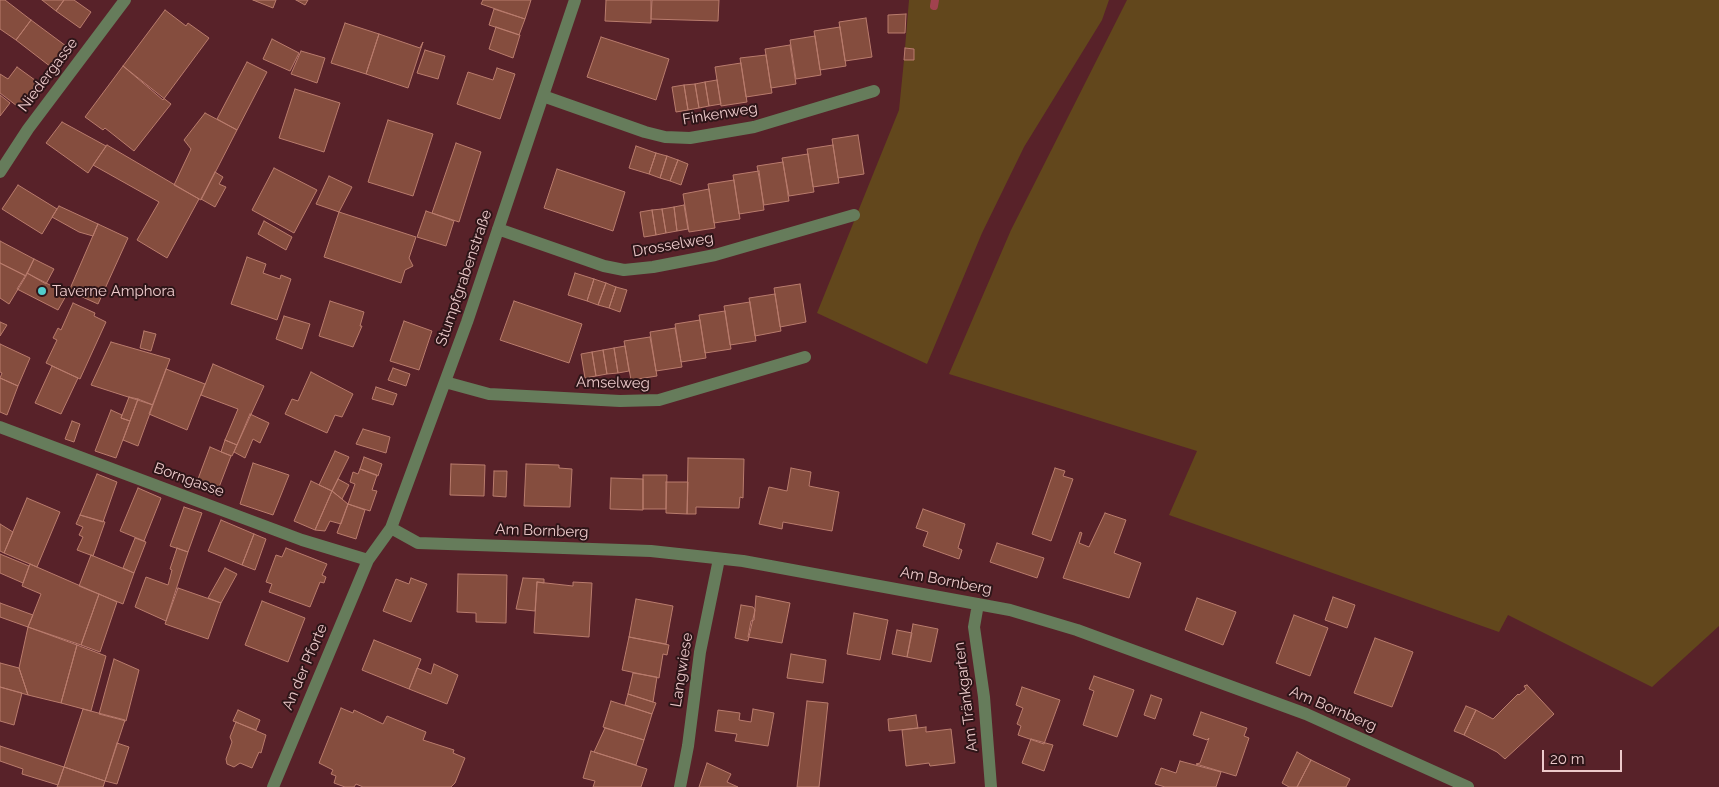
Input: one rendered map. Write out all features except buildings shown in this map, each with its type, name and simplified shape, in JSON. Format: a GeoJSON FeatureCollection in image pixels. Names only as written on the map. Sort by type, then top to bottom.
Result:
{"type":"FeatureCollection","features":[{"type":"Feature","properties":{"kind":"street","name":"Niedergasse"},"geometry":{"type":"LineString","coordinates":[[0,172],[28,129],[125,0]]}},
{"type":"Feature","properties":{"kind":"street","name":"Stumpfgrabenstraße"},"geometry":{"type":"LineString","coordinates":[[368,560],[390,528],[445,382],[575,0]]}},
{"type":"Feature","properties":{"kind":"street","name":"Finkenweg"},"geometry":{"type":"LineString","coordinates":[[543,96],[665,138],[690,138],[754,127],[874,91]]}},
{"type":"Feature","properties":{"kind":"street","name":"Drosselweg"},"geometry":{"type":"LineString","coordinates":[[498,229],[604,266],[624,270],[716,255],[854,214]]}},
{"type":"Feature","properties":{"kind":"street","name":"Amselweg"},"geometry":{"type":"LineString","coordinates":[[445,382],[489,394],[620,401],[659,400],[805,357]]}},
{"type":"Feature","properties":{"kind":"street","name":"Borngasse"},"geometry":{"type":"LineString","coordinates":[[0,427],[302,540],[368,560]]}},
{"type":"Feature","properties":{"kind":"street","name":"Am Bornberg"},"geometry":{"type":"LineString","coordinates":[[390,528],[418,543],[651,551],[719,559],[868,582],[1010,610],[1077,630],[1306,714],[1468,787]]}},
{"type":"Feature","properties":{"kind":"street","name":"Langwiese"},"geometry":{"type":"LineString","coordinates":[[680,787],[688,746],[700,652],[719,559]]}},
{"type":"Feature","properties":{"kind":"street","name":"An der Pforte"},"geometry":{"type":"LineString","coordinates":[[273,787],[368,560]]}},
{"type":"Feature","properties":{"kind":"street","name":"Am Tränkgarten"},"geometry":{"type":"LineString","coordinates":[[978,604],[974,627],[984,697],[991,787]]}},
{"type":"Feature","properties":{"kind":"shaded area"},"geometry":{"type":"Polygon","coordinates":[[[909,0],[1109,0],[1102,20],[1024,147],[982,233],[927,364],[817,313],[899,110],[904,60],[914,60],[914,49],[905,48],[909,0]]]}},
{"type":"Feature","properties":{"kind":"shaded area"},"geometry":{"type":"Polygon","coordinates":[[[1127,0],[1719,0],[1719,626],[1652,687],[1508,615],[1499,632],[1169,515],[1197,451],[949,374],[1011,230],[1127,0]]]}},
{"type":"Feature","properties":{"kind":"waterway"},"geometry":{"type":"LineString","coordinates":[[934,6],[935,0]]}},
{"type":"Feature","properties":{"kind":"place","name":"Taverne Amphora"},"geometry":{"type":"Point","coordinates":[42,291]}}]}
